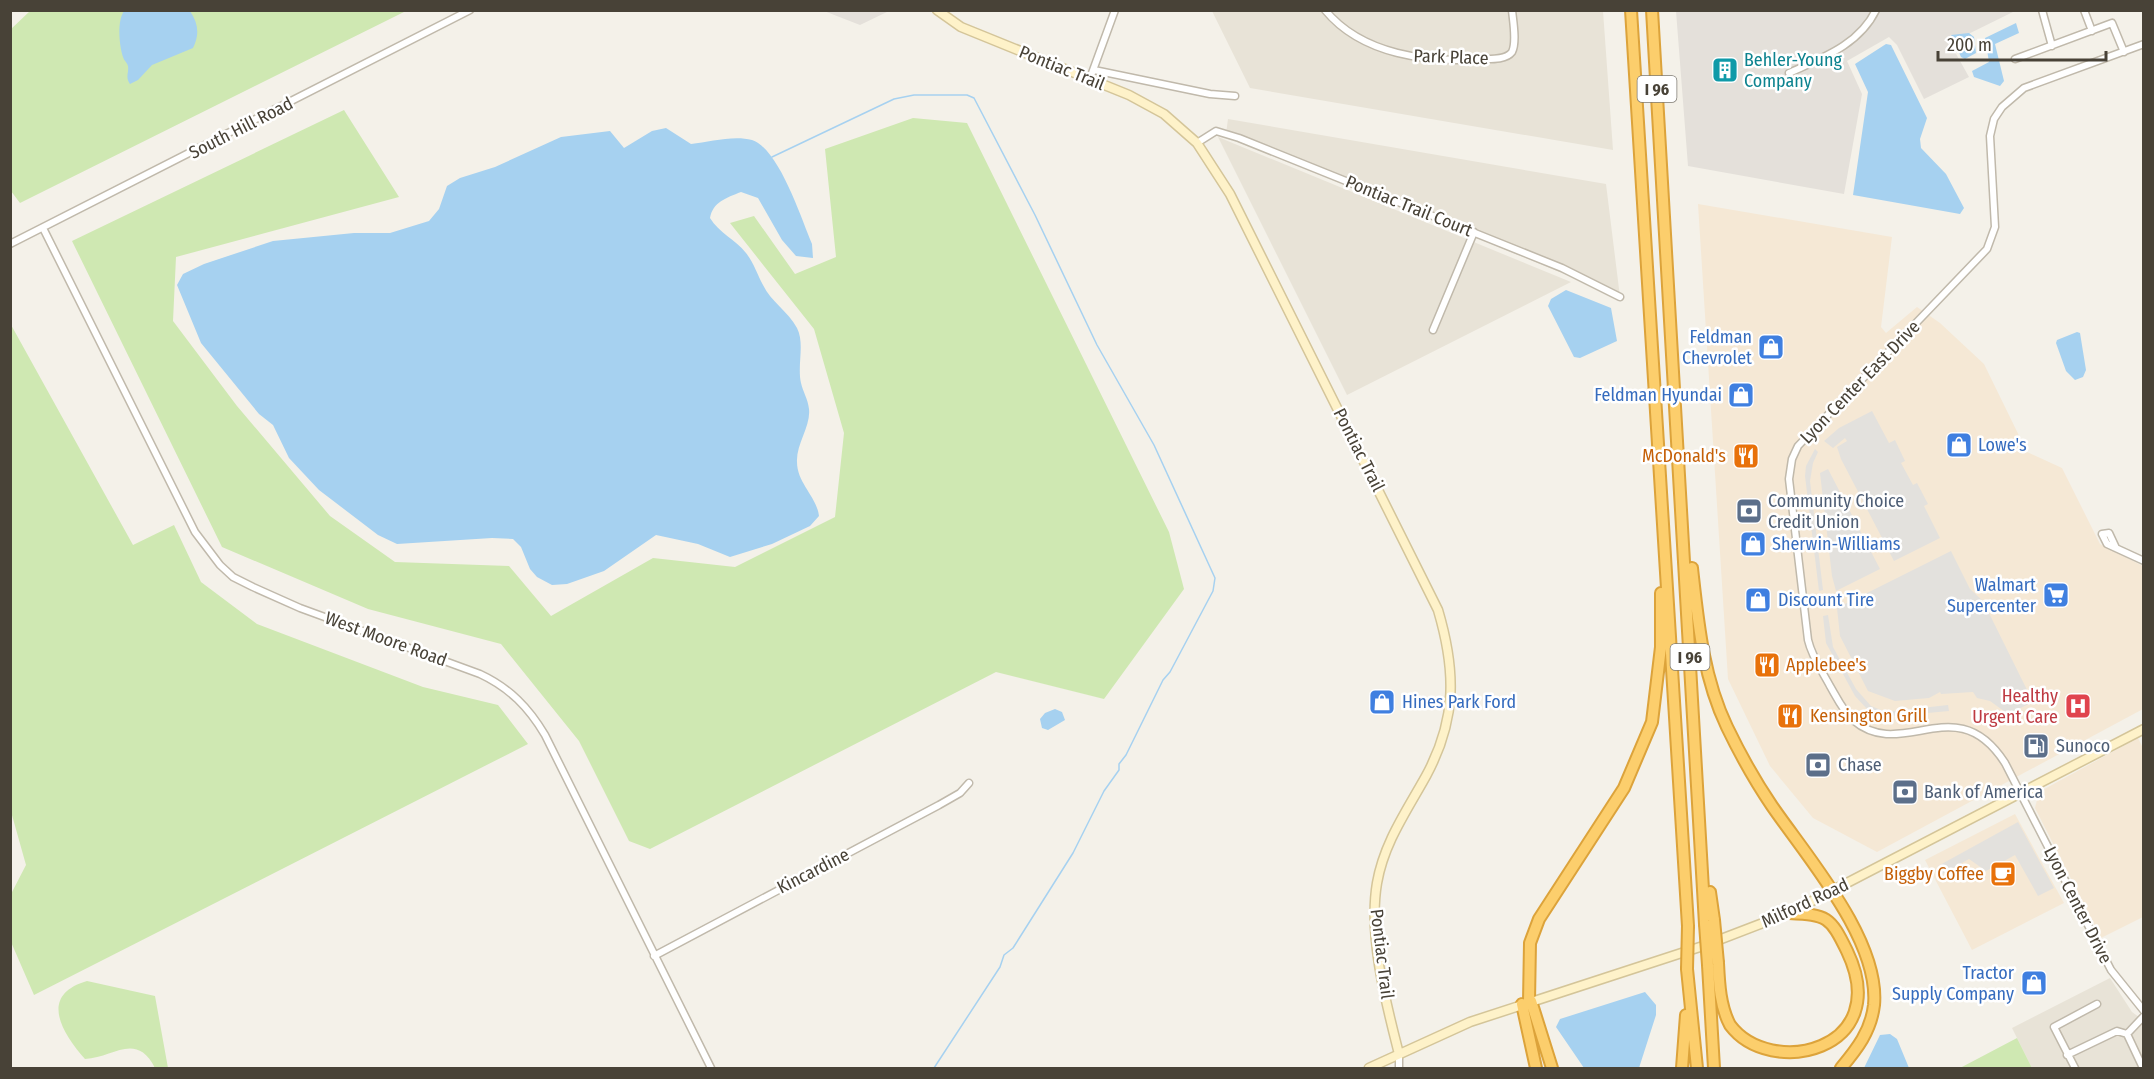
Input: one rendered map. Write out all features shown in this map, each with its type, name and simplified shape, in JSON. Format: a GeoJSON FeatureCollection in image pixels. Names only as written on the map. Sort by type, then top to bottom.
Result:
{"type":"FeatureCollection","features":[{"type":"Feature","properties":{"kind":"highway","name":"I 96"},"geometry":{"type":"LineString","coordinates":[[1631,10],[1688,926],[1688,970],[1697,1068]]}},
{"type":"Feature","properties":{"kind":"highway","name":"I 96"},"geometry":{"type":"LineString","coordinates":[[1652,10],[1700,829],[1713,964],[1714,1068]]}},
{"type":"Feature","properties":{"kind":"highway"},"geometry":{"type":"LineString","coordinates":[[1680,484],[1701,639],[1714,697],[1746,765],[1771,805],[1833,891],[1867,958],[1874,989],[1871,1021],[1862,1042],[1841,1068]]}},
{"type":"Feature","properties":{"kind":"highway"},"geometry":{"type":"LineString","coordinates":[[1536,1068],[1527,1002],[1530,943],[1539,919],[1624,788],[1652,722],[1661,647],[1661,488]]}},
{"type":"Feature","properties":{"kind":"highway"},"geometry":{"type":"LineString","coordinates":[[1713,964],[1726,1016],[1745,1046],[1766,1058],[1790,1063],[1804,1062],[1826,1053],[1842,1039],[1857,1014],[1859,989],[1857,976],[1847,950],[1826,918],[1819,914],[1789,913]]}},
{"type":"Feature","properties":{"kind":"highway"},"geometry":{"type":"LineString","coordinates":[[1682,1068],[1688,970]]}},
{"type":"Feature","properties":{"kind":"highway"},"geometry":{"type":"LineString","coordinates":[[1527,1002],[1552,1068]]}},
{"type":"Feature","properties":{"kind":"main road","name":"Pontiac Trail"},"geometry":{"type":"LineString","coordinates":[[943,12],[961,27],[1091,75],[1148,104],[1178,124],[1197,143],[1230,194],[1438,610],[1447,642],[1452,693],[1446,726],[1430,768],[1389,842],[1376,893],[1376,931],[1388,1006],[1399,1054]]}},
{"type":"Feature","properties":{"kind":"main road","name":"Milford Road"},"geometry":{"type":"LineString","coordinates":[[1369,1068],[1446,1033],[1527,1002],[1703,946],[1789,913],[2144,729]]}},
{"type":"Feature","properties":{"kind":"street","name":"South Hill Road"},"geometry":{"type":"LineString","coordinates":[[10,244],[470,10]]}},
{"type":"Feature","properties":{"kind":"street"},"geometry":{"type":"LineString","coordinates":[[1115,10],[1091,75],[1235,96]]}},
{"type":"Feature","properties":{"kind":"street","name":"Park Place"},"geometry":{"type":"LineString","coordinates":[[1324,10],[1351,32],[1382,48],[1401,55],[1455,61],[1509,55],[1513,48],[1512,10]]}},
{"type":"Feature","properties":{"kind":"street"},"geometry":{"type":"LineString","coordinates":[[1789,73],[1845,45],[1862,33],[1876,10]]}},
{"type":"Feature","properties":{"kind":"street"},"geometry":{"type":"LineString","coordinates":[[2042,10],[2052,46]]}},
{"type":"Feature","properties":{"kind":"street"},"geometry":{"type":"LineString","coordinates":[[2084,10],[2092,31]]}},
{"type":"Feature","properties":{"kind":"street"},"geometry":{"type":"LineString","coordinates":[[2015,59],[2112,23],[2124,52],[2144,44]]}},
{"type":"Feature","properties":{"kind":"street","name":"Lyon Center East Drive"},"geometry":{"type":"LineString","coordinates":[[2020,793],[1995,749],[1986,739],[1968,729],[1940,728],[1890,734],[1875,732],[1863,727],[1847,713],[1813,655],[1808,640],[1789,479],[1792,459],[1808,434],[1987,249],[1995,227],[1990,136],[1994,119],[2002,107],[2024,88],[2124,52]]}},
{"type":"Feature","properties":{"kind":"street","name":"Pontiac Trail Court"},"geometry":{"type":"LineString","coordinates":[[1197,143],[1216,131],[1239,138],[1562,268],[1620,297]]}},
{"type":"Feature","properties":{"kind":"street","name":"West Moore Road"},"geometry":{"type":"LineString","coordinates":[[43,228],[195,532],[211,555],[233,577],[273,597],[480,674],[518,698],[545,735],[711,1068]]}},
{"type":"Feature","properties":{"kind":"street"},"geometry":{"type":"LineString","coordinates":[[1433,330],[1474,232]]}},
{"type":"Feature","properties":{"kind":"street"},"geometry":{"type":"LineString","coordinates":[[2116,548],[2144,561]]}},
{"type":"Feature","properties":{"kind":"street","name":"Kincardine"},"geometry":{"type":"LineString","coordinates":[[654,956],[960,794],[969,783]]}},
{"type":"Feature","properties":{"kind":"street","name":"Lyon Center Drive"},"geometry":{"type":"LineString","coordinates":[[2020,793],[2111,970],[2144,1011]]}},
{"type":"Feature","properties":{"kind":"street"},"geometry":{"type":"LineString","coordinates":[[2075,1068],[2054,1027],[2097,1004]]}},
{"type":"Feature","properties":{"kind":"street"},"geometry":{"type":"LineString","coordinates":[[2127,1034],[2144,1016]]}},
{"type":"Feature","properties":{"kind":"street"},"geometry":{"type":"LineString","coordinates":[[2067,1055],[2117,1031],[2127,1034],[2143,1068]]}},
{"type":"Feature","properties":{"kind":"street"},"geometry":{"type":"LineString","coordinates":[[1399,1054],[1399,1068]]}},
{"type":"Feature","properties":{"kind":"shaded area"},"geometry":{"type":"Polygon","coordinates":[[[824,11],[889,11],[860,25],[824,11]]]}},
{"type":"Feature","properties":{"kind":"shaded area"},"geometry":{"type":"Polygon","coordinates":[[[1212,11],[1603,11],[1613,150],[1250,88],[1212,11]]]}},
{"type":"Feature","properties":{"kind":"shaded area"},"geometry":{"type":"Polygon","coordinates":[[[1676,11],[2015,11],[1950,43],[1969,77],[1924,99],[1897,45],[1889,37],[1847,61],[1862,94],[1844,194],[1688,166],[1676,11]]]}},
{"type":"Feature","properties":{"kind":"shaded area"},"geometry":{"type":"Polygon","coordinates":[[[1228,119],[1606,184],[1620,297],[1226,134],[1228,119]]]}},
{"type":"Feature","properties":{"kind":"shaded area"},"geometry":{"type":"Polygon","coordinates":[[[1218,137],[1571,282],[1347,395],[1218,137]]]}},
{"type":"Feature","properties":{"kind":"shaded area"},"geometry":{"type":"Polygon","coordinates":[[[1698,204],[1892,237],[1881,327],[1886,333],[1917,307],[1940,323],[1984,364],[2027,452],[2062,468],[2100,544],[2143,566],[2143,709],[1877,852],[1813,818],[1770,766],[1728,679],[1698,204]]]}},
{"type":"Feature","properties":{"kind":"shaded area"},"geometry":{"type":"Polygon","coordinates":[[[1872,411],[1889,443],[1895,440],[1905,461],[1901,463],[1913,485],[1917,483],[1928,504],[1924,506],[1940,538],[1894,561],[1841,459],[1837,447],[1847,441],[1845,438],[1833,448],[1824,441],[1839,428],[1872,411]]]}},
{"type":"Feature","properties":{"kind":"shaded area"},"geometry":{"type":"Polygon","coordinates":[[[1815,449],[1818,452],[1813,463],[1810,481],[1823,590],[1819,591],[1805,476],[1806,466],[1815,449]]]}},
{"type":"Feature","properties":{"kind":"shaded area"},"geometry":{"type":"Polygon","coordinates":[[[1828,469],[1880,569],[1836,591],[1832,576],[1820,473],[1828,469]]]}},
{"type":"Feature","properties":{"kind":"shaded area"},"geometry":{"type":"Polygon","coordinates":[[[1951,551],[1970,589],[1983,601],[2033,702],[2008,714],[1990,701],[1977,698],[1973,692],[1941,694],[1940,692],[1929,698],[1895,701],[1868,691],[1840,636],[1837,608],[1951,551]]]}},
{"type":"Feature","properties":{"kind":"shaded area"},"geometry":{"type":"Polygon","coordinates":[[[1828,615],[1833,647],[1856,689],[1871,706],[1886,712],[1948,705],[1949,711],[1895,716],[1876,714],[1868,710],[1855,696],[1826,643],[1823,616],[1828,615]]]}},
{"type":"Feature","properties":{"kind":"shaded area"},"geometry":{"type":"Polygon","coordinates":[[[2138,738],[2144,750],[2143,917],[2101,938],[2035,808],[2039,792],[2138,738]]]}},
{"type":"Feature","properties":{"kind":"shaded area"},"geometry":{"type":"Polygon","coordinates":[[[2015,814],[2064,903],[1972,950],[1925,860],[2015,814]]]}},
{"type":"Feature","properties":{"kind":"shaded area"},"geometry":{"type":"Polygon","coordinates":[[[2018,822],[2054,888],[2038,896],[2015,855],[1986,871],[1969,859],[1942,874],[1938,866],[2018,822]]]}},
{"type":"Feature","properties":{"kind":"shaded area"},"geometry":{"type":"Polygon","coordinates":[[[2110,978],[2132,1012],[2143,1020],[2143,1068],[2032,1068],[2012,1028],[2110,978]]]}},
{"type":"Feature","properties":{"kind":"green space"},"geometry":{"type":"Polygon","coordinates":[[[30,11],[406,11],[20,203],[11,191],[10,30],[30,11]]]}},
{"type":"Feature","properties":{"kind":"green space"},"geometry":{"type":"Polygon","coordinates":[[[344,110],[399,197],[176,257],[173,321],[237,406],[330,516],[395,562],[509,566],[551,616],[653,558],[735,567],[835,517],[844,433],[814,329],[730,223],[754,216],[795,274],[836,257],[825,149],[913,118],[967,123],[1169,532],[1184,589],[1104,699],[996,672],[650,849],[629,841],[579,741],[501,644],[368,609],[222,547],[72,241],[344,110]]]}},
{"type":"Feature","properties":{"kind":"green space"},"geometry":{"type":"Polygon","coordinates":[[[10,323],[133,545],[174,525],[201,582],[257,624],[423,687],[498,705],[528,744],[34,995],[11,942],[11,894],[26,865],[10,808],[10,323]]]}},
{"type":"Feature","properties":{"kind":"green space"},"geometry":{"type":"Polygon","coordinates":[[[87,981],[155,996],[168,1068],[155,1068],[148,1057],[132,1049],[123,1049],[85,1059],[62,1026],[59,1005],[63,995],[72,987],[87,981]]]}},
{"type":"Feature","properties":{"kind":"green space"},"geometry":{"type":"Polygon","coordinates":[[[2017,1038],[2032,1068],[1960,1068],[2017,1038]]]}},
{"type":"Feature","properties":{"kind":"water"},"geometry":{"type":"Polygon","coordinates":[[[124,11],[190,11],[197,29],[197,38],[193,48],[152,65],[138,80],[130,84],[127,77],[128,66],[123,57],[120,40],[120,21],[124,11]]]}},
{"type":"Feature","properties":{"kind":"water"},"geometry":{"type":"Polygon","coordinates":[[[2016,23],[2019,33],[1995,44],[2004,81],[2000,86],[1974,77],[1972,71],[1989,62],[1985,38],[2016,23]]]}},
{"type":"Feature","properties":{"kind":"water"},"geometry":{"type":"Polygon","coordinates":[[[1969,33],[1974,37],[1976,53],[1965,59],[1961,57],[1951,35],[1969,33]]]}},
{"type":"Feature","properties":{"kind":"water"},"geometry":{"type":"Polygon","coordinates":[[[1886,44],[1891,45],[1927,118],[1920,139],[1921,148],[1946,174],[1964,208],[1960,214],[1853,195],[1868,92],[1855,64],[1886,44]]]}},
{"type":"Feature","properties":{"kind":"water"},"geometry":{"type":"Polygon","coordinates":[[[666,128],[691,144],[737,138],[752,140],[762,146],[780,170],[812,244],[813,258],[796,256],[782,240],[758,198],[741,192],[717,204],[710,218],[746,253],[766,291],[789,316],[799,334],[800,376],[809,415],[797,462],[800,477],[815,502],[819,516],[810,526],[772,544],[730,557],[698,544],[656,535],[604,571],[567,584],[552,585],[537,577],[530,569],[521,547],[513,539],[492,538],[397,544],[378,535],[319,490],[289,458],[273,425],[259,414],[201,343],[177,285],[183,274],[204,264],[273,241],[354,233],[390,233],[429,221],[439,209],[447,186],[460,178],[495,167],[561,137],[610,131],[624,148],[652,131],[666,128]]]}},
{"type":"Feature","properties":{"kind":"water"},"geometry":{"type":"Polygon","coordinates":[[[1566,290],[1611,308],[1617,341],[1580,358],[1574,357],[1548,306],[1551,299],[1566,290]]]}},
{"type":"Feature","properties":{"kind":"water"},"geometry":{"type":"Polygon","coordinates":[[[2077,332],[2080,333],[2086,370],[2083,377],[2075,380],[2066,371],[2056,343],[2057,340],[2077,332]]]}},
{"type":"Feature","properties":{"kind":"water"},"geometry":{"type":"Polygon","coordinates":[[[1055,709],[1062,712],[1065,720],[1048,730],[1042,728],[1040,719],[1045,713],[1055,709]]]}},
{"type":"Feature","properties":{"kind":"water"},"geometry":{"type":"Polygon","coordinates":[[[1645,992],[1656,1005],[1656,1015],[1639,1068],[1584,1068],[1556,1027],[1560,1019],[1645,992]]]}},
{"type":"Feature","properties":{"kind":"water"},"geometry":{"type":"Polygon","coordinates":[[[1890,1034],[1897,1039],[1909,1068],[1864,1068],[1880,1035],[1890,1034]]]}},
{"type":"Feature","properties":{"kind":"waterway"},"geometry":{"type":"LineString","coordinates":[[772,157],[894,99],[914,95],[967,95],[974,98],[1035,215],[1097,345],[1154,445],[1215,578],[1213,591],[1170,672],[1163,680],[1126,755],[1119,764],[1119,770],[1104,791],[1073,853],[1013,948],[1004,955],[1000,967],[934,1068]]}},
{"type":"Feature","properties":{"kind":"place","name":"Behler-Young Company"},"geometry":{"type":"Point","coordinates":[1725,70]}},
{"type":"Feature","properties":{"kind":"place","name":"Feldman Chevrolet"},"geometry":{"type":"Point","coordinates":[1771,347]}},
{"type":"Feature","properties":{"kind":"place","name":"Feldman Hyundai"},"geometry":{"type":"Point","coordinates":[1741,395]}},
{"type":"Feature","properties":{"kind":"place","name":"Lowe's"},"geometry":{"type":"Point","coordinates":[1959,445]}},
{"type":"Feature","properties":{"kind":"place","name":"McDonald's"},"geometry":{"type":"Point","coordinates":[1746,456]}},
{"type":"Feature","properties":{"kind":"place","name":"Community Choice Credit Union"},"geometry":{"type":"Point","coordinates":[1749,511]}},
{"type":"Feature","properties":{"kind":"place","name":"Sherwin-Williams"},"geometry":{"type":"Point","coordinates":[1753,544]}},
{"type":"Feature","properties":{"kind":"place","name":"Walmart Supercenter"},"geometry":{"type":"Point","coordinates":[2056,595]}},
{"type":"Feature","properties":{"kind":"place","name":"Discount Tire"},"geometry":{"type":"Point","coordinates":[1758,600]}},
{"type":"Feature","properties":{"kind":"place","name":"Applebee's"},"geometry":{"type":"Point","coordinates":[1767,665]}},
{"type":"Feature","properties":{"kind":"place","name":"Hines Park Ford"},"geometry":{"type":"Point","coordinates":[1382,702]}},
{"type":"Feature","properties":{"kind":"place","name":"Healthy Urgent Care"},"geometry":{"type":"Point","coordinates":[2078,706]}},
{"type":"Feature","properties":{"kind":"place","name":"Kensington Grill"},"geometry":{"type":"Point","coordinates":[1790,716]}},
{"type":"Feature","properties":{"kind":"place","name":"Sunoco"},"geometry":{"type":"Point","coordinates":[2036,746]}},
{"type":"Feature","properties":{"kind":"place","name":"Chase"},"geometry":{"type":"Point","coordinates":[1818,765]}},
{"type":"Feature","properties":{"kind":"place","name":"Bank of America"},"geometry":{"type":"Point","coordinates":[1905,792]}},
{"type":"Feature","properties":{"kind":"place","name":"Biggby Coffee"},"geometry":{"type":"Point","coordinates":[2003,874]}},
{"type":"Feature","properties":{"kind":"place","name":"Tractor Supply Company"},"geometry":{"type":"Point","coordinates":[2034,983]}}]}
